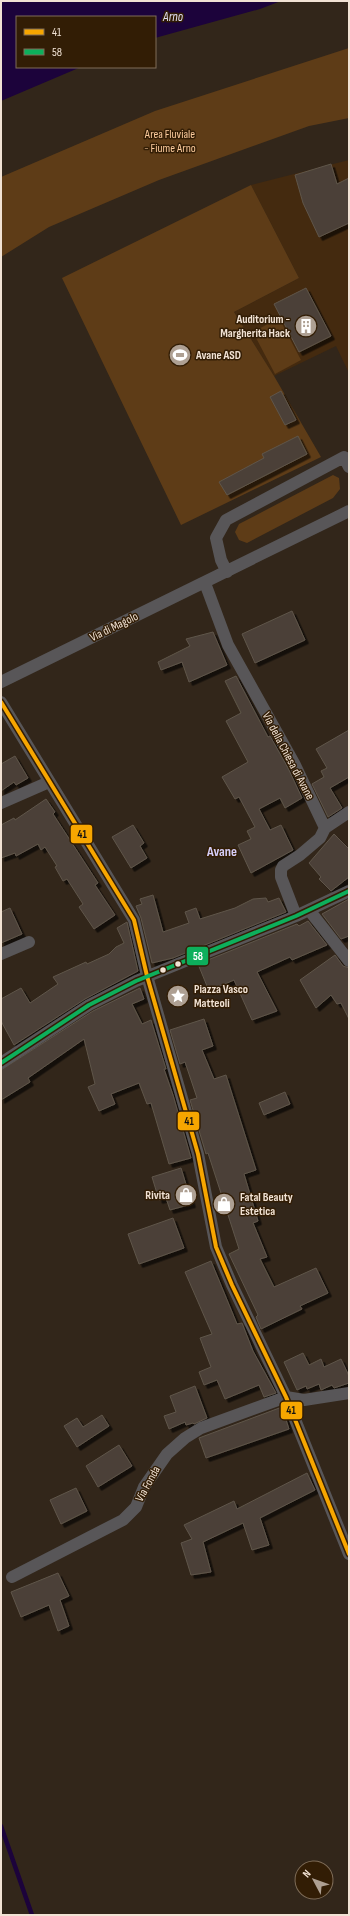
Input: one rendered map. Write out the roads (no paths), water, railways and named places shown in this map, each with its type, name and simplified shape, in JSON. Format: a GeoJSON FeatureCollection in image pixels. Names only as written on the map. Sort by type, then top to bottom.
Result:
{"type":"FeatureCollection","features":[{"type":"Feature","properties":{"kind":"street"},"geometry":{"type":"LineString","coordinates":[[227,572],[221,560],[216,538],[226,520],[344,457],[349,467]]}},
{"type":"Feature","properties":{"kind":"street","name":"Via di Magolo"},"geometry":{"type":"LineString","coordinates":[[1,682],[349,511]]}},
{"type":"Feature","properties":{"kind":"street","name":"Via della Chiesa di Avane"},"geometry":{"type":"LineString","coordinates":[[205,583],[228,645],[295,764],[325,828]]}},
{"type":"Feature","properties":{"kind":"street"},"geometry":{"type":"LineString","coordinates":[[1,702],[134,920],[147,976],[198,1154],[216,1247],[232,1285],[286,1397],[349,1554]]}},
{"type":"Feature","properties":{"kind":"street"},"geometry":{"type":"LineString","coordinates":[[1,803],[49,782]]}},
{"type":"Feature","properties":{"kind":"street"},"geometry":{"type":"LineString","coordinates":[[296,916],[281,877],[281,870],[283,866],[300,855],[320,838],[325,828],[349,812]]}},
{"type":"Feature","properties":{"kind":"street"},"geometry":{"type":"LineString","coordinates":[[1,1063],[89,1005],[147,976],[296,916],[349,891]]}},
{"type":"Feature","properties":{"kind":"street"},"geometry":{"type":"LineString","coordinates":[[309,910],[349,961]]}},
{"type":"Feature","properties":{"kind":"street"},"geometry":{"type":"LineString","coordinates":[[1,954],[29,942]]}},
{"type":"Feature","properties":{"kind":"street"},"geometry":{"type":"LineString","coordinates":[[286,1397],[304,1400],[349,1393]]}},
{"type":"Feature","properties":{"kind":"street","name":"Via Fonda"},"geometry":{"type":"LineString","coordinates":[[12,1577],[124,1520],[136,1507],[144,1487],[155,1470],[167,1454],[185,1438],[201,1428],[286,1397]]}},
{"type":"Feature","properties":{"kind":"water","name":"Arno"},"geometry":{"type":"Polygon","coordinates":[[[1,1],[281,1],[260,9],[156,38],[156,16],[16,16],[16,68],[79,68],[1,101],[1,1]]]}},
{"type":"Feature","properties":{"kind":"waterway"},"geometry":{"type":"LineString","coordinates":[[1,1826],[32,1915]]}},
{"type":"Feature","properties":{"kind":"place","name":"Auditorium - Margherita Hack"},"geometry":{"type":"Point","coordinates":[306,326]}},
{"type":"Feature","properties":{"kind":"place","name":"Avane ASD"},"geometry":{"type":"Point","coordinates":[180,355]}},
{"type":"Feature","properties":{"kind":"place","name":"Piazza Vasco Matteoli"},"geometry":{"type":"Point","coordinates":[178,996]}},
{"type":"Feature","properties":{"kind":"place","name":"Rivita"},"geometry":{"type":"Point","coordinates":[186,1195]}},
{"type":"Feature","properties":{"kind":"place","name":"Fatal Beauty Estetica"},"geometry":{"type":"Point","coordinates":[224,1204]}},
{"type":"Feature","properties":{"kind":"district","name":"Avane"},"geometry":{"type":"Point","coordinates":[222,851]}},
{"type":"Feature","properties":{"kind":"park label","name":"Area Fluviale - Fiume Arno"},"geometry":{"type":"Point","coordinates":[170,141]}}]}
